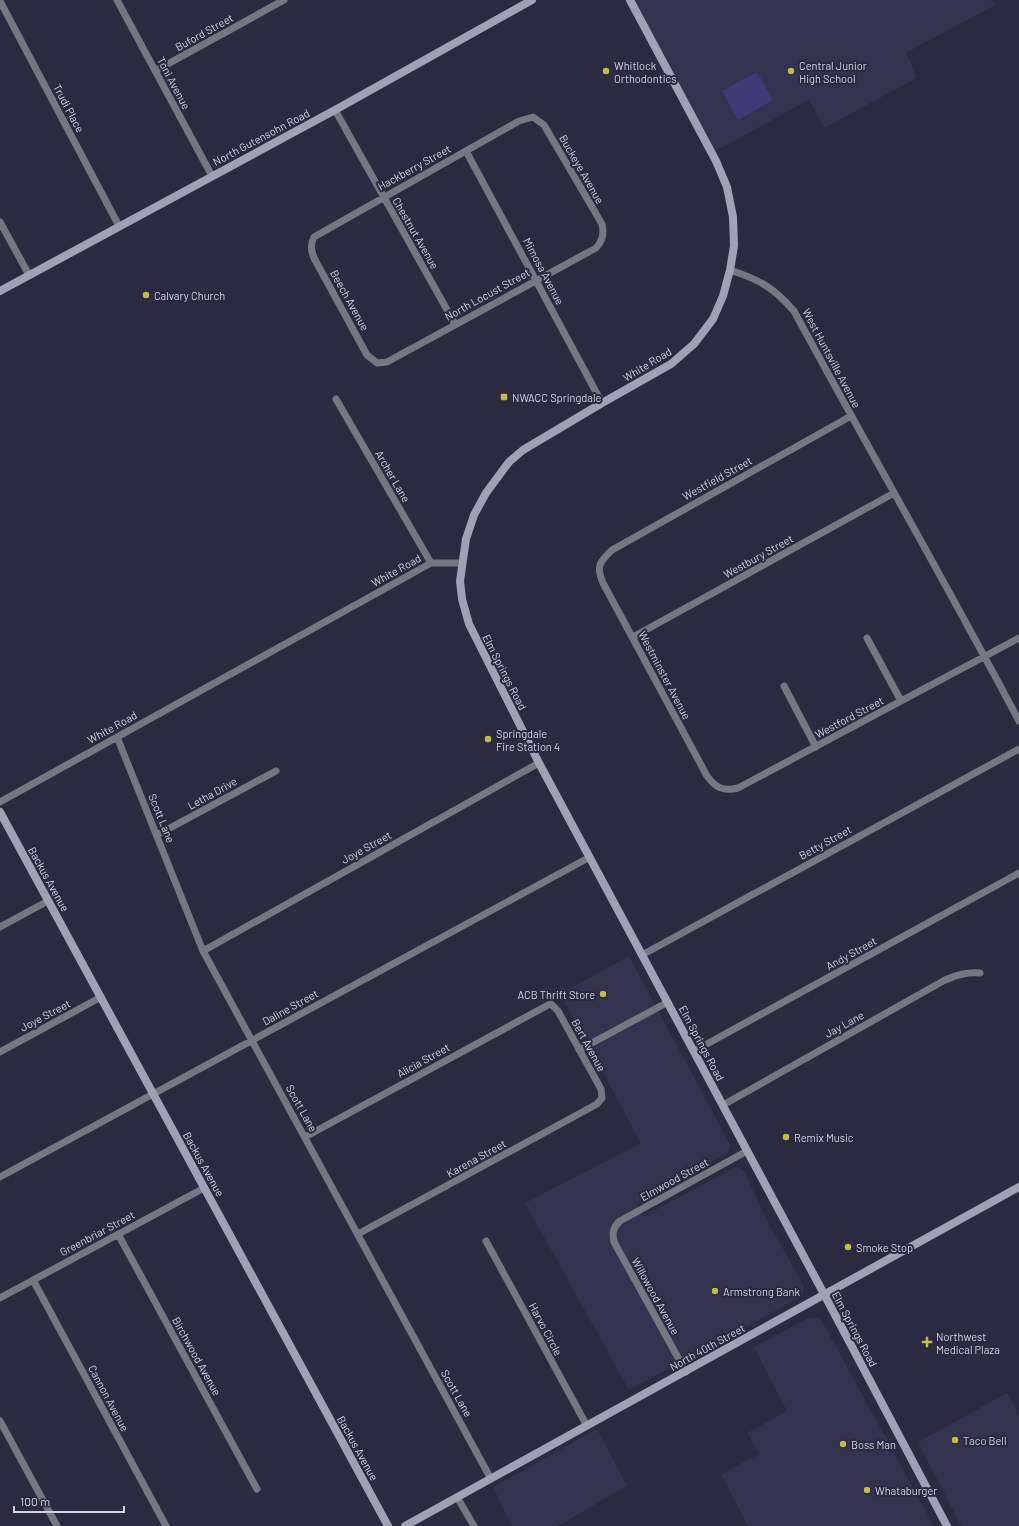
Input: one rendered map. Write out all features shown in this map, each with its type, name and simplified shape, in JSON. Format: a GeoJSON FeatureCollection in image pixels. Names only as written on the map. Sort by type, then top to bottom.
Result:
{"type":"FeatureCollection","features":[{"type":"Feature","properties":{"kind":"street","name":"Toni Avenue"},"geometry":{"type":"LineString","coordinates":[[117,0],[212,176]]}},
{"type":"Feature","properties":{"kind":"street","name":"Buford Street"},"geometry":{"type":"LineString","coordinates":[[156,71],[284,0]]}},
{"type":"Feature","properties":{"kind":"street","name":"North Gutensohn Road"},"geometry":{"type":"LineString","coordinates":[[0,291],[335,110],[532,0]]}},
{"type":"Feature","properties":{"kind":"street"},"geometry":{"type":"LineString","coordinates":[[630,0],[712,153],[727,187],[733,217],[734,246],[730,270]]}},
{"type":"Feature","properties":{"kind":"street","name":"Trudi Place"},"geometry":{"type":"LineString","coordinates":[[0,1],[119,226]]}},
{"type":"Feature","properties":{"kind":"street","name":"Chestnut Avenue"},"geometry":{"type":"LineString","coordinates":[[335,110],[455,324]]}},
{"type":"Feature","properties":{"kind":"street","name":"Hackberry Street"},"geometry":{"type":"LineString","coordinates":[[311,243],[314,237],[321,232],[519,121],[533,117]]}},
{"type":"Feature","properties":{"kind":"street","name":"Buckeye Avenue"},"geometry":{"type":"LineString","coordinates":[[533,117],[544,125],[556,145],[602,224],[603,237]]}},
{"type":"Feature","properties":{"kind":"street","name":"Mimosa Avenue"},"geometry":{"type":"LineString","coordinates":[[466,151],[537,280],[602,403]]}},
{"type":"Feature","properties":{"kind":"street"},"geometry":{"type":"LineString","coordinates":[[0,222],[28,275]]}},
{"type":"Feature","properties":{"kind":"street","name":"North Locust Street"},"geometry":{"type":"LineString","coordinates":[[377,363],[387,362],[596,248],[603,237]]}},
{"type":"Feature","properties":{"kind":"street","name":"Beech Avenue"},"geometry":{"type":"LineString","coordinates":[[311,243],[311,251],[314,258],[367,355],[377,363]]}},
{"type":"Feature","properties":{"kind":"street","name":"White Road"},"geometry":{"type":"LineString","coordinates":[[0,802],[431,563],[462,564],[466,539],[474,515],[486,493],[509,462],[523,450],[671,364],[694,344],[713,319],[723,296],[730,270]]}},
{"type":"Feature","properties":{"kind":"street","name":"West Huntsville Avenue"},"geometry":{"type":"LineString","coordinates":[[730,270],[756,279],[770,287],[783,298],[794,311],[1019,721]]}},
{"type":"Feature","properties":{"kind":"street","name":"Archer Lane"},"geometry":{"type":"LineString","coordinates":[[336,399],[431,563]]}},
{"type":"Feature","properties":{"kind":"street","name":"Westfield Street"},"geometry":{"type":"LineString","coordinates":[[599,565],[605,556],[612,550],[851,416]]}},
{"type":"Feature","properties":{"kind":"street","name":"Westbury Street"},"geometry":{"type":"LineString","coordinates":[[633,637],[894,493]]}},
{"type":"Feature","properties":{"kind":"street","name":"Elm Springs Road"},"geometry":{"type":"LineString","coordinates":[[462,564],[460,581],[462,599],[468,624],[539,763],[947,1526]]}},
{"type":"Feature","properties":{"kind":"street","name":"Westminster Avenue"},"geometry":{"type":"LineString","coordinates":[[599,565],[599,574],[603,583],[706,776],[713,784],[722,789]]}},
{"type":"Feature","properties":{"kind":"street"},"geometry":{"type":"LineString","coordinates":[[867,638],[901,701]]}},
{"type":"Feature","properties":{"kind":"street","name":"Westford Street"},"geometry":{"type":"LineString","coordinates":[[722,789],[729,791],[738,788],[1019,638]]}},
{"type":"Feature","properties":{"kind":"street"},"geometry":{"type":"LineString","coordinates":[[784,686],[816,747]]}},
{"type":"Feature","properties":{"kind":"street","name":"Scott Lane"},"geometry":{"type":"LineString","coordinates":[[117,737],[203,951],[491,1479]]}},
{"type":"Feature","properties":{"kind":"street","name":"Betty Street"},"geometry":{"type":"LineString","coordinates":[[642,955],[1019,750]]}},
{"type":"Feature","properties":{"kind":"street","name":"Joye Street"},"geometry":{"type":"LineString","coordinates":[[203,951],[539,763]]}},
{"type":"Feature","properties":{"kind":"street","name":"Letha Drive"},"geometry":{"type":"LineString","coordinates":[[157,835],[276,771]]}},
{"type":"Feature","properties":{"kind":"street","name":"Backus Avenue"},"geometry":{"type":"LineString","coordinates":[[0,812],[388,1526]]}},
{"type":"Feature","properties":{"kind":"street","name":"Daline Street"},"geometry":{"type":"LineString","coordinates":[[0,1177],[590,857]]}},
{"type":"Feature","properties":{"kind":"street","name":"Andy Street"},"geometry":{"type":"LineString","coordinates":[[694,1051],[1019,873]]}},
{"type":"Feature","properties":{"kind":"street"},"geometry":{"type":"LineString","coordinates":[[0,927],[48,901]]}},
{"type":"Feature","properties":{"kind":"street","name":"Jay Lane"},"geometry":{"type":"LineString","coordinates":[[723,1105],[946,980],[958,974],[968,972],[980,973]]}},
{"type":"Feature","properties":{"kind":"street","name":"Joye Street"},"geometry":{"type":"LineString","coordinates":[[0,1052],[101,997]]}},
{"type":"Feature","properties":{"kind":"street"},"geometry":{"type":"LineString","coordinates":[[579,1050],[668,1002]]}},
{"type":"Feature","properties":{"kind":"street","name":"Bert Avenue"},"geometry":{"type":"LineString","coordinates":[[551,1004],[558,1011],[601,1090],[602,1098]]}},
{"type":"Feature","properties":{"kind":"street","name":"Alicia Street"},"geometry":{"type":"LineString","coordinates":[[305,1137],[544,1006],[551,1004]]}},
{"type":"Feature","properties":{"kind":"street","name":"Karena Street"},"geometry":{"type":"LineString","coordinates":[[358,1234],[597,1104],[602,1098]]}},
{"type":"Feature","properties":{"kind":"street","name":"Elmwood Street"},"geometry":{"type":"LineString","coordinates":[[613,1229],[620,1221],[747,1151]]}},
{"type":"Feature","properties":{"kind":"street","name":"North 40th Street"},"geometry":{"type":"LineString","coordinates":[[405,1526],[1019,1187]]}},
{"type":"Feature","properties":{"kind":"street","name":"Greenbriar Street"},"geometry":{"type":"LineString","coordinates":[[0,1298],[204,1188]]}},
{"type":"Feature","properties":{"kind":"street","name":"Willowood Avenue"},"geometry":{"type":"LineString","coordinates":[[613,1229],[612,1235],[614,1242],[686,1372]]}},
{"type":"Feature","properties":{"kind":"street","name":"Birchwood Avenue"},"geometry":{"type":"LineString","coordinates":[[118,1234],[257,1489]]}},
{"type":"Feature","properties":{"kind":"street","name":"Harvo Circle"},"geometry":{"type":"LineString","coordinates":[[486,1241],[587,1426]]}},
{"type":"Feature","properties":{"kind":"street","name":"Cannon Avenue"},"geometry":{"type":"LineString","coordinates":[[33,1280],[166,1526]]}},
{"type":"Feature","properties":{"kind":"street"},"geometry":{"type":"LineString","coordinates":[[0,1421],[57,1526]]}},
{"type":"Feature","properties":{"kind":"street"},"geometry":{"type":"LineString","coordinates":[[457,1497],[474,1526]]}},
{"type":"Feature","properties":{"kind":"shaded area","name":"Central Junior High School"},"geometry":{"type":"Polygon","coordinates":[[[630,0],[992,0],[995,5],[906,53],[917,78],[824,128],[809,100],[712,153],[630,0]]]}},
{"type":"Feature","properties":{"kind":"shaded area"},"geometry":{"type":"Polygon","coordinates":[[[757,72],[773,100],[738,120],[722,91],[757,72]]]}},
{"type":"Feature","properties":{"kind":"shaded area"},"geometry":{"type":"Polygon","coordinates":[[[629,956],[730,1144],[730,1149],[727,1153],[637,1204],[644,1216],[735,1167],[740,1168],[744,1171],[769,1224],[804,1286],[802,1295],[799,1298],[629,1390],[525,1203],[641,1143],[560,994],[629,956]]]}},
{"type":"Feature","properties":{"kind":"shaded area"},"geometry":{"type":"Polygon","coordinates":[[[812,1318],[822,1321],[934,1526],[748,1526],[721,1474],[759,1454],[747,1433],[787,1411],[754,1347],[806,1319],[812,1318]]]}},
{"type":"Feature","properties":{"kind":"shaded area"},"geometry":{"type":"Polygon","coordinates":[[[1007,1393],[1019,1415],[1019,1526],[961,1526],[918,1442],[1007,1393]]]}},
{"type":"Feature","properties":{"kind":"shaded area"},"geometry":{"type":"Polygon","coordinates":[[[597,1429],[627,1486],[558,1526],[512,1526],[493,1487],[597,1429]]]}},
{"type":"Feature","properties":{"kind":"place","name":"Whitlock Orthodontics"},"geometry":{"type":"Point","coordinates":[606,71]}},
{"type":"Feature","properties":{"kind":"place","name":"Central Junior High School"},"geometry":{"type":"Point","coordinates":[791,71]}},
{"type":"Feature","properties":{"kind":"place","name":"Calvary Church"},"geometry":{"type":"Point","coordinates":[146,295]}},
{"type":"Feature","properties":{"kind":"place","name":"NWACC Springdale"},"geometry":{"type":"Point","coordinates":[504,397]}},
{"type":"Feature","properties":{"kind":"place","name":"Springdale Fire Station 4"},"geometry":{"type":"Point","coordinates":[488,739]}},
{"type":"Feature","properties":{"kind":"place","name":"ACB Thrift Store"},"geometry":{"type":"Point","coordinates":[603,994]}},
{"type":"Feature","properties":{"kind":"place","name":"Remix Music"},"geometry":{"type":"Point","coordinates":[786,1137]}},
{"type":"Feature","properties":{"kind":"place","name":"Smoke Stop"},"geometry":{"type":"Point","coordinates":[848,1247]}},
{"type":"Feature","properties":{"kind":"place","name":"Armstrong Bank"},"geometry":{"type":"Point","coordinates":[715,1291]}},
{"type":"Feature","properties":{"kind":"place","name":"Northwest Medical Plaza"},"geometry":{"type":"Point","coordinates":[927,1342]}},
{"type":"Feature","properties":{"kind":"place","name":"Taco Bell"},"geometry":{"type":"Point","coordinates":[955,1440]}},
{"type":"Feature","properties":{"kind":"place","name":"Boss Man"},"geometry":{"type":"Point","coordinates":[843,1444]}},
{"type":"Feature","properties":{"kind":"place","name":"Whataburger"},"geometry":{"type":"Point","coordinates":[867,1490]}}]}
